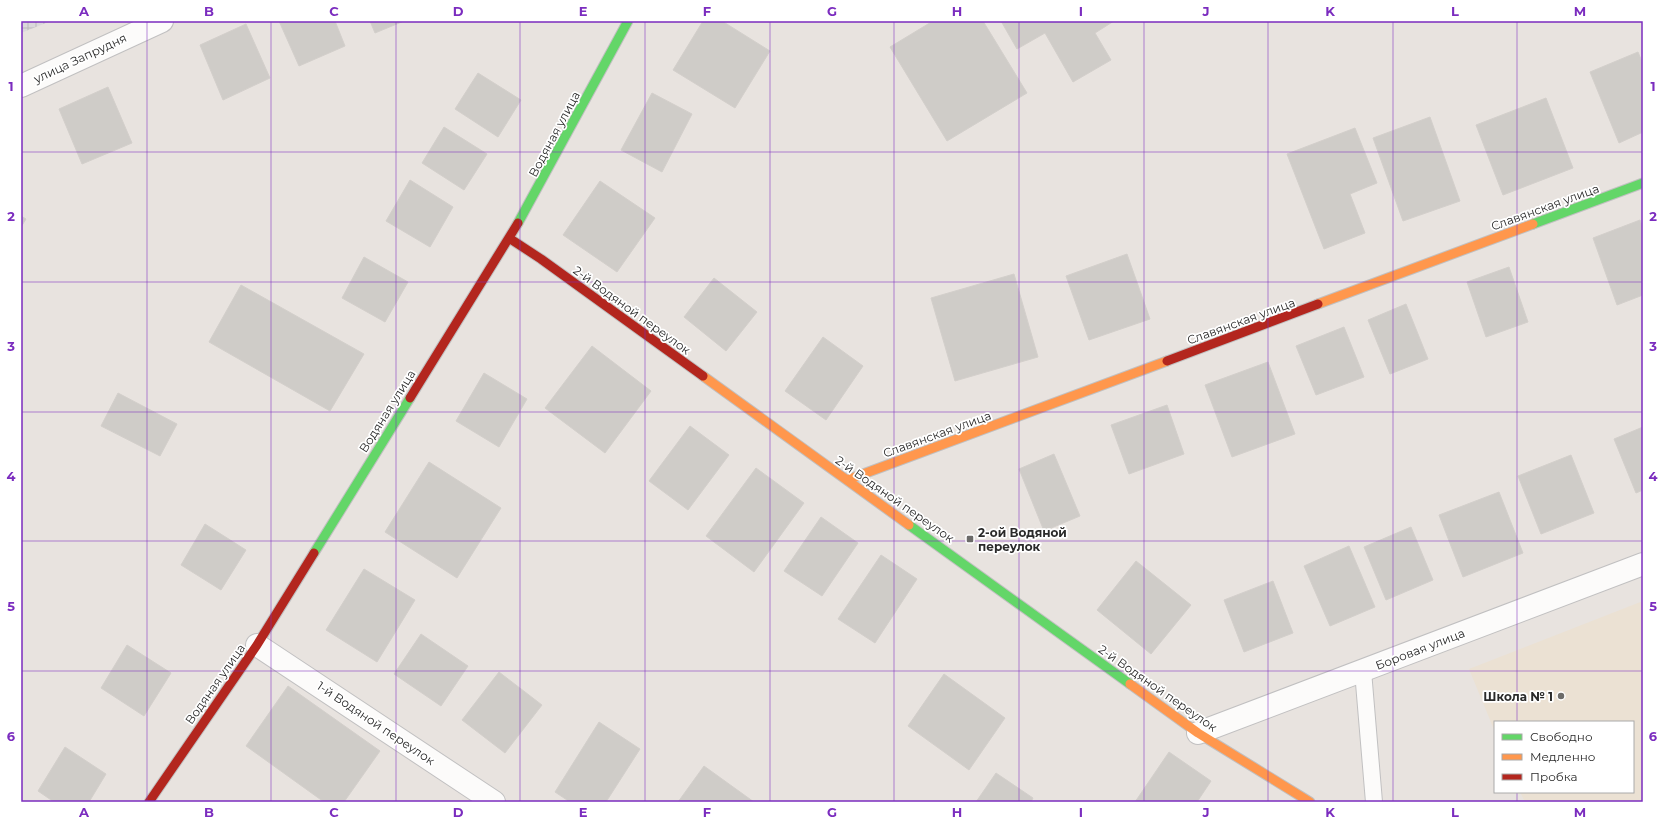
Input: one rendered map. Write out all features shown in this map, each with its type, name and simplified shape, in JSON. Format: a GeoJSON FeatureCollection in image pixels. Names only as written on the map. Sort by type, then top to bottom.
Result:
{"type":"FeatureCollection","features":[{"type":"Feature","properties":{"kind":"street","name":"улица Запрудня"},"geometry":{"type":"LineString","coordinates":[[21,86],[162,21]]}},
{"type":"Feature","properties":{"kind":"street","name":"Водяная улица"},"geometry":{"type":"LineString","coordinates":[[149,802],[257,644],[509,238],[530,203],[628,21]]}},
{"type":"Feature","properties":{"kind":"street","name":"Славянская улица"},"geometry":{"type":"LineString","coordinates":[[847,480],[1643,183]]}},
{"type":"Feature","properties":{"kind":"street","name":"2-й Водяной переулок"},"geometry":{"type":"LineString","coordinates":[[509,238],[541,259],[1198,733],[1310,802]]}},
{"type":"Feature","properties":{"kind":"street","name":"Боровая улица"},"geometry":{"type":"LineString","coordinates":[[1198,733],[1643,564]]}},
{"type":"Feature","properties":{"kind":"street","name":"1-й Водяной переулок"},"geometry":{"type":"LineString","coordinates":[[257,644],[494,802]]}},
{"type":"Feature","properties":{"kind":"lane"},"geometry":{"type":"LineString","coordinates":[[1363,670],[1374,802]]}},
{"type":"Feature","properties":{"kind":"shaded area"},"geometry":{"type":"Polygon","coordinates":[[[21,21],[51,21],[21,33],[21,21]]]}},
{"type":"Feature","properties":{"kind":"shaded area","name":"Школа № 1"},"geometry":{"type":"Polygon","coordinates":[[[1643,601],[1643,802],[1525,802],[1520,793],[1634,793],[1634,721],[1494,721],[1494,730],[1469,669],[1643,601]]]}},
{"type":"Feature","properties":{"kind":"building"},"geometry":{"type":"Polygon","coordinates":[[[279,21],[335,21],[345,46],[299,66],[279,21]]]}},
{"type":"Feature","properties":{"kind":"building"},"geometry":{"type":"Polygon","coordinates":[[[370,21],[404,21],[375,33],[370,21]]]}},
{"type":"Feature","properties":{"kind":"building"},"geometry":{"type":"Polygon","coordinates":[[[703,21],[722,21],[770,51],[735,108],[673,70],[703,21]]]}},
{"type":"Feature","properties":{"kind":"building"},"geometry":{"type":"Polygon","coordinates":[[[933,21],[983,21],[1027,93],[947,141],[890,47],[933,21]]]}},
{"type":"Feature","properties":{"kind":"building"},"geometry":{"type":"Polygon","coordinates":[[[1001,21],[1114,21],[1095,33],[1111,60],[1073,82],[1045,33],[1017,49],[1001,21]]]}},
{"type":"Feature","properties":{"kind":"building"},"geometry":{"type":"Polygon","coordinates":[[[246,24],[270,78],[223,100],[200,45],[246,24]]]}},
{"type":"Feature","properties":{"kind":"building"},"geometry":{"type":"Polygon","coordinates":[[[1638,52],[1643,64],[1643,132],[1619,143],[1590,72],[1638,52]]]}},
{"type":"Feature","properties":{"kind":"building"},"geometry":{"type":"Polygon","coordinates":[[[478,73],[521,100],[498,137],[455,109],[478,73]]]}},
{"type":"Feature","properties":{"kind":"building"},"geometry":{"type":"Polygon","coordinates":[[[108,87],[132,143],[82,164],[59,109],[108,87]]]}},
{"type":"Feature","properties":{"kind":"building"},"geometry":{"type":"Polygon","coordinates":[[[652,93],[692,114],[662,172],[621,150],[652,93]]]}},
{"type":"Feature","properties":{"kind":"building"},"geometry":{"type":"Polygon","coordinates":[[[1546,98],[1573,168],[1503,195],[1476,125],[1546,98]]]}},
{"type":"Feature","properties":{"kind":"building"},"geometry":{"type":"Polygon","coordinates":[[[1430,117],[1460,201],[1403,221],[1373,138],[1430,117]]]}},
{"type":"Feature","properties":{"kind":"building"},"geometry":{"type":"Polygon","coordinates":[[[444,127],[487,154],[464,190],[422,163],[444,127]]]}},
{"type":"Feature","properties":{"kind":"building"},"geometry":{"type":"Polygon","coordinates":[[[1355,128],[1377,183],[1350,194],[1365,233],[1324,249],[1287,154],[1355,128]]]}},
{"type":"Feature","properties":{"kind":"building"},"geometry":{"type":"Polygon","coordinates":[[[410,180],[453,207],[430,247],[386,221],[410,180]]]}},
{"type":"Feature","properties":{"kind":"building"},"geometry":{"type":"Polygon","coordinates":[[[600,181],[655,218],[617,272],[563,235],[600,181]]]}},
{"type":"Feature","properties":{"kind":"building"},"geometry":{"type":"Polygon","coordinates":[[[21,216],[26,219],[21,227],[21,216]]]}},
{"type":"Feature","properties":{"kind":"building"},"geometry":{"type":"Polygon","coordinates":[[[1640,220],[1643,228],[1643,295],[1617,305],[1593,238],[1640,220]]]}},
{"type":"Feature","properties":{"kind":"building"},"geometry":{"type":"Polygon","coordinates":[[[1127,254],[1150,319],[1089,340],[1066,276],[1127,254]]]}},
{"type":"Feature","properties":{"kind":"building"},"geometry":{"type":"Polygon","coordinates":[[[364,257],[408,282],[385,322],[342,298],[364,257]]]}},
{"type":"Feature","properties":{"kind":"building"},"geometry":{"type":"Polygon","coordinates":[[[1509,267],[1528,322],[1486,337],[1467,282],[1509,267]]]}},
{"type":"Feature","properties":{"kind":"building"},"geometry":{"type":"Polygon","coordinates":[[[1014,274],[1038,357],[955,381],[931,298],[1014,274]]]}},
{"type":"Feature","properties":{"kind":"building"},"geometry":{"type":"Polygon","coordinates":[[[714,278],[757,312],[726,351],[684,317],[714,278]]]}},
{"type":"Feature","properties":{"kind":"building"},"geometry":{"type":"Polygon","coordinates":[[[241,285],[364,354],[330,411],[209,342],[241,285]]]}},
{"type":"Feature","properties":{"kind":"building"},"geometry":{"type":"Polygon","coordinates":[[[1406,304],[1428,359],[1390,374],[1368,320],[1406,304]]]}},
{"type":"Feature","properties":{"kind":"building"},"geometry":{"type":"Polygon","coordinates":[[[1344,327],[1364,377],[1316,395],[1296,346],[1344,327]]]}},
{"type":"Feature","properties":{"kind":"building"},"geometry":{"type":"Polygon","coordinates":[[[823,337],[863,366],[826,420],[785,391],[823,337]]]}},
{"type":"Feature","properties":{"kind":"building"},"geometry":{"type":"Polygon","coordinates":[[[592,346],[651,391],[605,453],[545,408],[592,346]]]}},
{"type":"Feature","properties":{"kind":"building"},"geometry":{"type":"Polygon","coordinates":[[[1268,362],[1295,434],[1232,457],[1205,385],[1268,362]]]}},
{"type":"Feature","properties":{"kind":"building"},"geometry":{"type":"Polygon","coordinates":[[[484,373],[527,399],[499,447],[456,421],[484,373]]]}},
{"type":"Feature","properties":{"kind":"building"},"geometry":{"type":"Polygon","coordinates":[[[118,393],[177,424],[160,456],[101,426],[118,393]]]}},
{"type":"Feature","properties":{"kind":"building"},"geometry":{"type":"Polygon","coordinates":[[[1167,405],[1184,454],[1129,474],[1111,425],[1167,405]]]}},
{"type":"Feature","properties":{"kind":"building"},"geometry":{"type":"Polygon","coordinates":[[[690,426],[729,455],[688,510],[649,481],[690,426]]]}},
{"type":"Feature","properties":{"kind":"building"},"geometry":{"type":"Polygon","coordinates":[[[1643,427],[1643,490],[1636,493],[1614,439],[1643,427]]]}},
{"type":"Feature","properties":{"kind":"building"},"geometry":{"type":"Polygon","coordinates":[[[1054,454],[1080,516],[1044,531],[1019,469],[1054,454]]]}},
{"type":"Feature","properties":{"kind":"building"},"geometry":{"type":"Polygon","coordinates":[[[1571,455],[1594,513],[1541,534],[1518,476],[1571,455]]]}},
{"type":"Feature","properties":{"kind":"building"},"geometry":{"type":"Polygon","coordinates":[[[429,462],[501,508],[457,578],[385,532],[429,462]]]}},
{"type":"Feature","properties":{"kind":"building"},"geometry":{"type":"Polygon","coordinates":[[[756,468],[804,503],[754,572],[706,536],[756,468]]]}},
{"type":"Feature","properties":{"kind":"building"},"geometry":{"type":"Polygon","coordinates":[[[1499,492],[1523,553],[1463,577],[1439,515],[1499,492]]]}},
{"type":"Feature","properties":{"kind":"building"},"geometry":{"type":"Polygon","coordinates":[[[821,517],[858,543],[822,596],[784,571],[821,517]]]}},
{"type":"Feature","properties":{"kind":"building"},"geometry":{"type":"Polygon","coordinates":[[[205,524],[246,550],[221,590],[181,565],[205,524]]]}},
{"type":"Feature","properties":{"kind":"building"},"geometry":{"type":"Polygon","coordinates":[[[1411,527],[1433,580],[1386,600],[1364,547],[1411,527]]]}},
{"type":"Feature","properties":{"kind":"building"},"geometry":{"type":"Polygon","coordinates":[[[1349,546],[1375,607],[1330,626],[1304,566],[1349,546]]]}},
{"type":"Feature","properties":{"kind":"building"},"geometry":{"type":"Polygon","coordinates":[[[881,555],[917,579],[875,643],[838,619],[881,555]]]}},
{"type":"Feature","properties":{"kind":"building"},"geometry":{"type":"Polygon","coordinates":[[[1136,561],[1191,605],[1151,654],[1097,610],[1136,561]]]}},
{"type":"Feature","properties":{"kind":"building"},"geometry":{"type":"Polygon","coordinates":[[[364,569],[415,600],[377,662],[326,630],[364,569]]]}},
{"type":"Feature","properties":{"kind":"building"},"geometry":{"type":"Polygon","coordinates":[[[1273,581],[1293,633],[1244,652],[1224,600],[1273,581]]]}},
{"type":"Feature","properties":{"kind":"building"},"geometry":{"type":"Polygon","coordinates":[[[421,634],[468,666],[441,706],[394,674],[421,634]]]}},
{"type":"Feature","properties":{"kind":"building"},"geometry":{"type":"Polygon","coordinates":[[[127,645],[171,673],[144,716],[101,688],[127,645]]]}},
{"type":"Feature","properties":{"kind":"building"},"geometry":{"type":"Polygon","coordinates":[[[499,672],[542,705],[505,753],[462,720],[499,672]]]}},
{"type":"Feature","properties":{"kind":"building"},"geometry":{"type":"Polygon","coordinates":[[[944,674],[1005,718],[969,770],[908,726],[944,674]]]}},
{"type":"Feature","properties":{"kind":"building"},"geometry":{"type":"Polygon","coordinates":[[[288,686],[380,751],[344,802],[324,802],[246,746],[288,686]]]}},
{"type":"Feature","properties":{"kind":"building"},"geometry":{"type":"Polygon","coordinates":[[[599,722],[640,749],[606,802],[570,802],[555,792],[599,722]]]}},
{"type":"Feature","properties":{"kind":"building"},"geometry":{"type":"Polygon","coordinates":[[[65,747],[106,774],[89,802],[54,802],[38,791],[65,747]]]}},
{"type":"Feature","properties":{"kind":"building"},"geometry":{"type":"Polygon","coordinates":[[[1169,752],[1211,781],[1197,802],[1135,802],[1169,752]]]}},
{"type":"Feature","properties":{"kind":"building"},"geometry":{"type":"Polygon","coordinates":[[[704,766],[754,802],[678,802],[704,766]]]}},
{"type":"Feature","properties":{"kind":"building"},"geometry":{"type":"Polygon","coordinates":[[[996,773],[1033,798],[1031,802],[976,802],[996,773]]]}},
{"type":"Feature","properties":{"kind":"traffic: fast"},"geometry":{"type":"LineString","coordinates":[[518,223],[628,21]]}},
{"type":"Feature","properties":{"kind":"traffic: fast"},"geometry":{"type":"LineString","coordinates":[[1533,224],[1643,183]]}},
{"type":"Feature","properties":{"kind":"traffic: fast"},"geometry":{"type":"LineString","coordinates":[[314,553],[410,398]]}},
{"type":"Feature","properties":{"kind":"traffic: fast"},"geometry":{"type":"LineString","coordinates":[[909,525],[1130,684]]}},
{"type":"Feature","properties":{"kind":"traffic: slow"},"geometry":{"type":"LineString","coordinates":[[1318,304],[1533,224]]}},
{"type":"Feature","properties":{"kind":"traffic: slow"},"geometry":{"type":"LineString","coordinates":[[847,480],[1167,361]]}},
{"type":"Feature","properties":{"kind":"traffic: slow"},"geometry":{"type":"LineString","coordinates":[[703,376],[909,525]]}},
{"type":"Feature","properties":{"kind":"traffic: slow"},"geometry":{"type":"LineString","coordinates":[[1130,684],[1198,733],[1310,802]]}},
{"type":"Feature","properties":{"kind":"traffic: jam"},"geometry":{"type":"LineString","coordinates":[[410,398],[518,223]]}},
{"type":"Feature","properties":{"kind":"traffic: jam"},"geometry":{"type":"LineString","coordinates":[[509,238],[541,259],[703,376]]}},
{"type":"Feature","properties":{"kind":"traffic: jam"},"geometry":{"type":"LineString","coordinates":[[1167,361],[1318,304]]}},
{"type":"Feature","properties":{"kind":"traffic: jam"},"geometry":{"type":"LineString","coordinates":[[149,802],[257,645],[314,553]]}},
{"type":"Feature","properties":{"kind":"place","name":"2-ой Водяной переулок"},"geometry":{"type":"Point","coordinates":[970,539]}},
{"type":"Feature","properties":{"kind":"place","name":"Школа № 1"},"geometry":{"type":"Point","coordinates":[1561,696]}}]}
